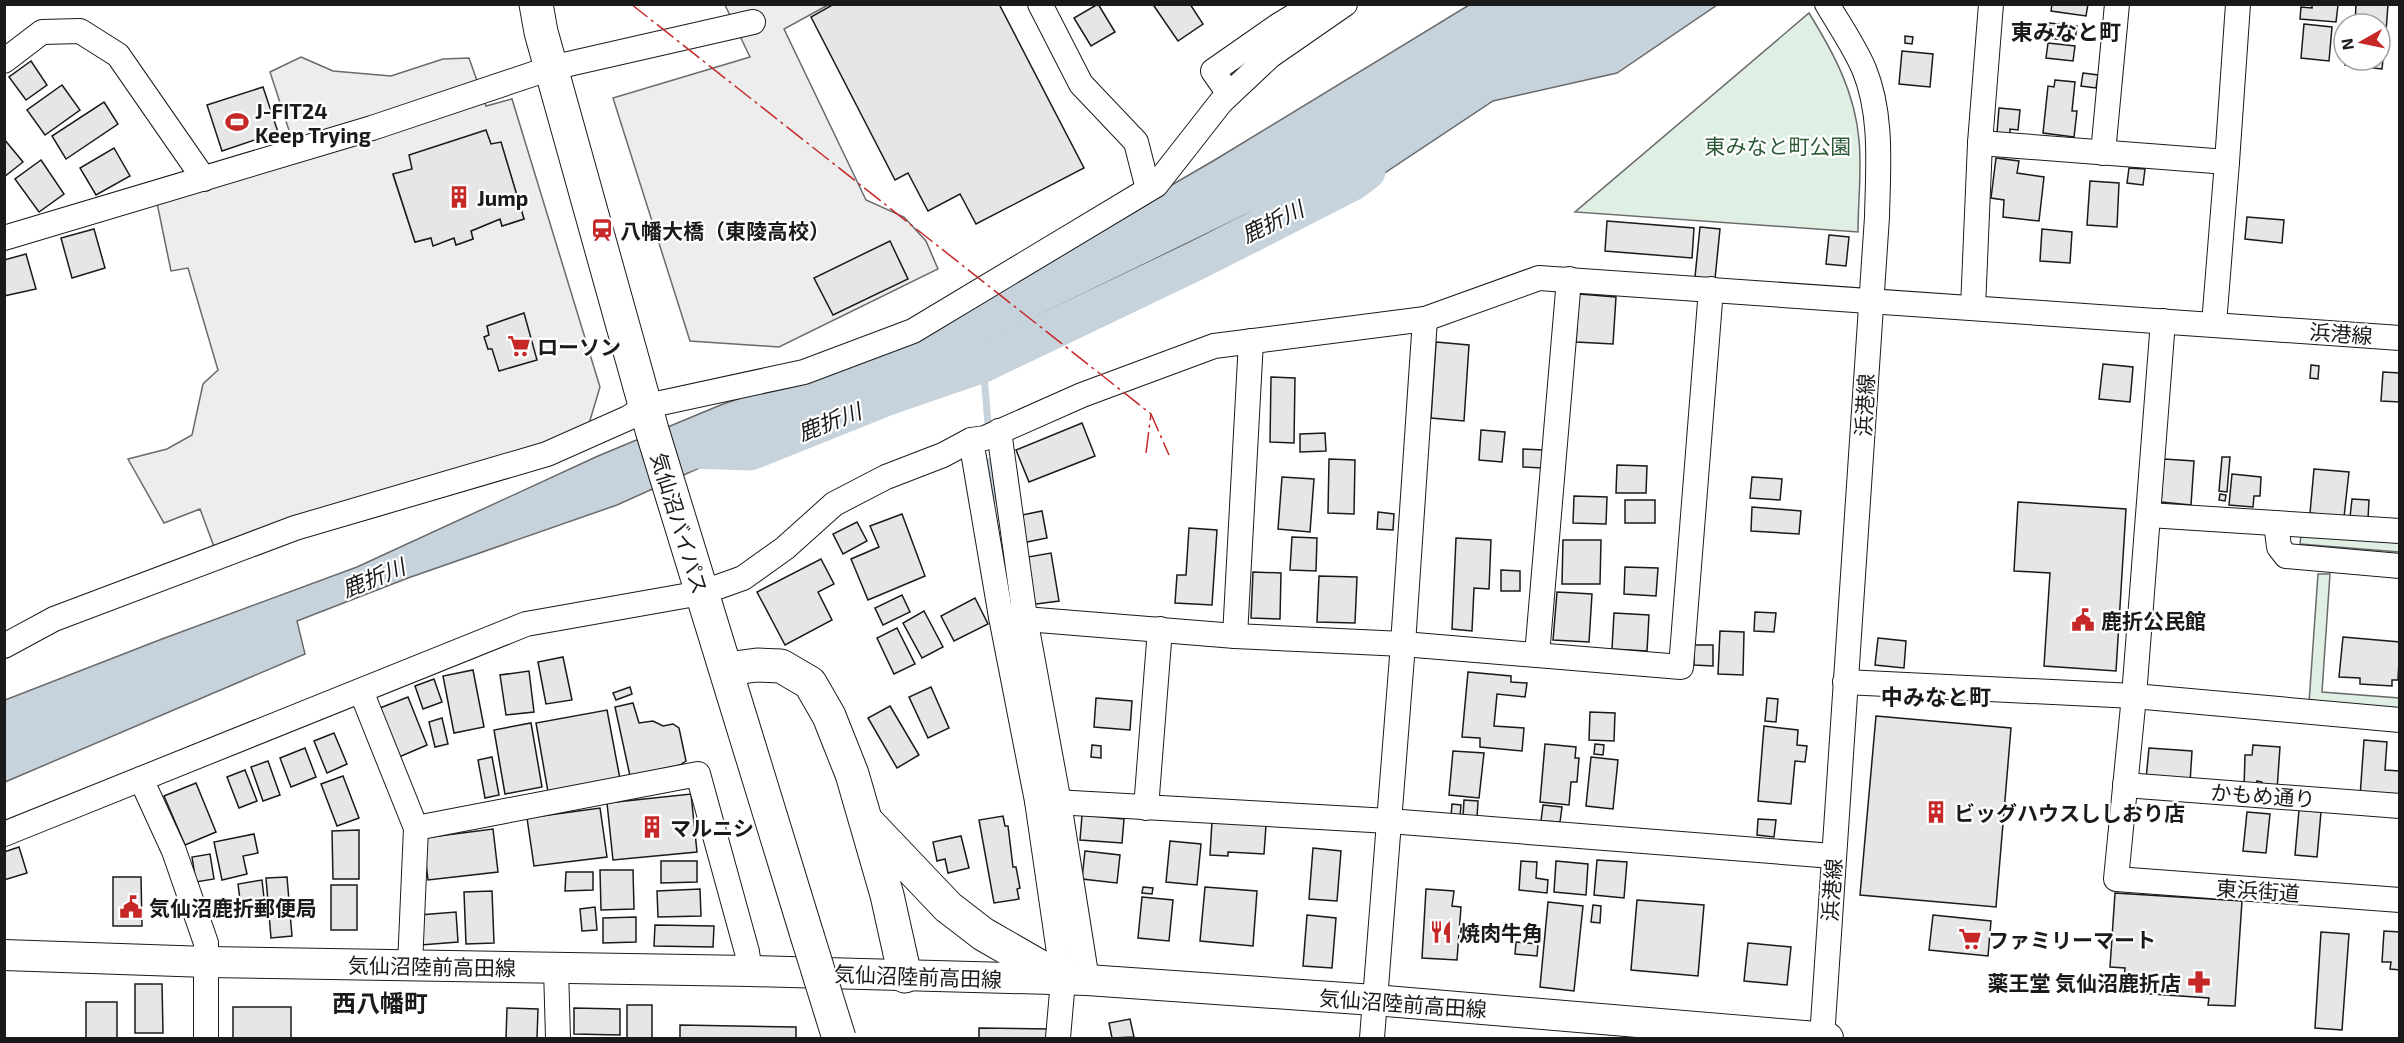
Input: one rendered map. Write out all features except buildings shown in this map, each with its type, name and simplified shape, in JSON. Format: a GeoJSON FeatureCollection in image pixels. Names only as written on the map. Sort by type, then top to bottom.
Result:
{"type":"FeatureCollection","features":[{"type":"Feature","properties":{"kind":"highway","name":"気仙沼バイパス"},"geometry":{"type":"LineString","coordinates":[[536,4],[541,32],[650,418],[839,1038]]}},
{"type":"Feature","properties":{"kind":"highway"},"geometry":{"type":"LineString","coordinates":[[727,669],[757,665],[781,666],[810,683],[829,716],[852,774],[887,895],[905,976]]}},
{"type":"Feature","properties":{"kind":"highway"},"geometry":{"type":"LineString","coordinates":[[864,819],[948,907],[983,934],[1075,980]]}},
{"type":"Feature","properties":{"kind":"main road","name":"気仙沼陸前高田線"},"geometry":{"type":"LineString","coordinates":[[4,955],[207,962],[750,971],[1075,980],[1374,1000],[1828,1038]]}},
{"type":"Feature","properties":{"kind":"street"},"geometry":{"type":"LineString","coordinates":[[1040,4],[1081,84],[1136,142],[1148,189]]}},
{"type":"Feature","properties":{"kind":"street"},"geometry":{"type":"LineString","coordinates":[[1229,94],[1213,71],[1279,25],[1314,4]]}},
{"type":"Feature","properties":{"kind":"street"},"geometry":{"type":"LineString","coordinates":[[4,646],[54,619],[295,528],[548,454],[628,418],[650,418],[804,372],[913,331],[1156,185],[1229,94],[1270,56],[1345,4]]}},
{"type":"Feature","properties":{"kind":"street"},"geometry":{"type":"LineString","coordinates":[[4,834],[526,624],[698,581],[742,578],[785,548],[834,504],[886,477],[971,440],[985,438],[1082,395],[1214,346],[1425,319],[1539,278],[1870,301],[1877,217],[1878,144],[1874,106],[1864,71],[1849,39],[1827,4]]}},
{"type":"Feature","properties":{"kind":"street"},"geometry":{"type":"LineString","coordinates":[[1973,308],[1980,143],[1991,4]]}},
{"type":"Feature","properties":{"kind":"street"},"geometry":{"type":"LineString","coordinates":[[2103,153],[2117,4]]}},
{"type":"Feature","properties":{"kind":"street"},"geometry":{"type":"LineString","coordinates":[[2214,324],[2238,4]]}},
{"type":"Feature","properties":{"kind":"street"},"geometry":{"type":"LineString","coordinates":[[6,234],[204,179],[372,128],[551,68],[753,22]]}},
{"type":"Feature","properties":{"kind":"street"},"geometry":{"type":"LineString","coordinates":[[4,61],[42,32],[80,31],[118,55],[204,179]]}},
{"type":"Feature","properties":{"kind":"street"},"geometry":{"type":"LineString","coordinates":[[1980,143],[2227,162]]}},
{"type":"Feature","properties":{"kind":"street"},"geometry":{"type":"LineString","coordinates":[[1537,655],[1569,279]]}},
{"type":"Feature","properties":{"kind":"street"},"geometry":{"type":"LineString","coordinates":[[1013,618],[1235,636],[1403,644],[1681,667],[1711,289]]}},
{"type":"Feature","properties":{"kind":"street","name":"浜港線"},"geometry":{"type":"LineString","coordinates":[[1822,1038],[1870,301],[2400,338]]}},
{"type":"Feature","properties":{"kind":"street"},"geometry":{"type":"LineString","coordinates":[[1372,1038],[1403,644],[1425,319]]}},
{"type":"Feature","properties":{"kind":"street"},"geometry":{"type":"LineString","coordinates":[[2125,784],[2149,515],[2163,321]]}},
{"type":"Feature","properties":{"kind":"street"},"geometry":{"type":"LineString","coordinates":[[1235,636],[1251,341]]}},
{"type":"Feature","properties":{"kind":"street"},"geometry":{"type":"LineString","coordinates":[[999,431],[1013,618]]}},
{"type":"Feature","properties":{"kind":"street"},"geometry":{"type":"LineString","coordinates":[[971,440],[1013,618],[1048,802],[1075,980],[1058,1038]]}},
{"type":"Feature","properties":{"kind":"street"},"geometry":{"type":"LineString","coordinates":[[2149,515],[2400,531]]}},
{"type":"Feature","properties":{"kind":"street"},"geometry":{"type":"LineString","coordinates":[[2276,523],[2279,547],[2286,556],[2400,566]]}},
{"type":"Feature","properties":{"kind":"street"},"geometry":{"type":"LineString","coordinates":[[1146,808],[1160,629]]}},
{"type":"Feature","properties":{"kind":"street"},"geometry":{"type":"LineString","coordinates":[[1845,682],[2134,696],[2400,720]]}},
{"type":"Feature","properties":{"kind":"street"},"geometry":{"type":"LineString","coordinates":[[361,691],[416,828],[410,965]]}},
{"type":"Feature","properties":{"kind":"street"},"geometry":{"type":"LineString","coordinates":[[416,828],[698,774],[747,952],[750,971]]}},
{"type":"Feature","properties":{"kind":"street"},"geometry":{"type":"LineString","coordinates":[[141,779],[174,851],[206,943],[206,1038]]}},
{"type":"Feature","properties":{"kind":"street","name":"かもめ通り"},"geometry":{"type":"LineString","coordinates":[[2125,784],[2400,806]]}},
{"type":"Feature","properties":{"kind":"street","name":"東浜街道"},"geometry":{"type":"LineString","coordinates":[[2125,784],[2116,879],[2400,900]]}},
{"type":"Feature","properties":{"kind":"street"},"geometry":{"type":"LineString","coordinates":[[1048,802],[1389,821],[1833,856]]}},
{"type":"Feature","properties":{"kind":"street"},"geometry":{"type":"LineString","coordinates":[[556,968],[558,1038]]}},
{"type":"Feature","properties":{"kind":"green space","name":"東みなと町公園"},"geometry":{"type":"Polygon","coordinates":[[[1809,13],[1842,73],[1857,122],[1860,163],[1858,232],[1575,212],[1809,13]]]}},
{"type":"Feature","properties":{"kind":"green space"},"geometry":{"type":"Polygon","coordinates":[[[2301,535],[2399,543],[2399,552],[2300,544],[2301,535]]]}},
{"type":"Feature","properties":{"kind":"green space"},"geometry":{"type":"Polygon","coordinates":[[[2318,574],[2330,574],[2322,692],[2399,698],[2399,710],[2309,703],[2318,574]]]}},
{"type":"Feature","properties":{"kind":"shaded area"},"geometry":{"type":"Polygon","coordinates":[[[725,5],[828,5],[784,29],[866,200],[904,217],[926,241],[938,269],[779,347],[690,341],[613,98],[750,57],[725,5]]]}},
{"type":"Feature","properties":{"kind":"shaded area"},"geometry":{"type":"Polygon","coordinates":[[[301,57],[333,71],[391,76],[443,59],[469,58],[486,106],[512,99],[600,387],[588,427],[536,467],[376,517],[219,560],[200,509],[164,523],[128,459],[167,449],[192,435],[203,384],[218,370],[188,268],[171,271],[157,203],[299,161],[270,72],[301,57]],[[501,143],[393,175],[415,242],[431,238],[434,245],[454,238],[456,245],[473,239],[471,231],[500,219],[502,226],[524,219],[501,143]],[[524,314],[487,326],[489,335],[485,337],[488,349],[524,314]]]}},
{"type":"Feature","properties":{"kind":"water"},"geometry":{"type":"Polygon","coordinates":[[[1469,5],[1717,5],[1617,73],[1493,101],[1359,190],[1249,213],[907,380],[737,451],[617,505],[408,578],[297,621],[305,654],[5,782],[5,700],[357,567],[598,456],[723,404],[790,382],[946,316],[1213,161],[1469,5]]]}},
{"type":"Feature","properties":{"kind":"waterway","name":"鹿折川"},"geometry":{"type":"LineString","coordinates":[[686,452],[693,449],[750,451],[890,395],[983,363],[1196,261],[1351,182],[1366,171]]}},
{"type":"Feature","properties":{"kind":"waterway"},"geometry":{"type":"LineString","coordinates":[[983,363],[988,424]]}},
{"type":"Feature","properties":{"kind":"waterway"},"geometry":{"type":"LineString","coordinates":[[990,461],[997,500]]}},
{"type":"Feature","properties":{"kind":"power"},"geometry":{"type":"LineString","coordinates":[[631,4],[1151,414],[1169,455]]}},
{"type":"Feature","properties":{"kind":"power"},"geometry":{"type":"LineString","coordinates":[[1146,453],[1151,414]]}},
{"type":"Feature","properties":{"kind":"place","name":"J-FIT24 Keep Trying"},"geometry":{"type":"Point","coordinates":[237,122]}},
{"type":"Feature","properties":{"kind":"place","name":"Jump"},"geometry":{"type":"Point","coordinates":[459,197]}},
{"type":"Feature","properties":{"kind":"place","name":"八幡大橋（東陵高校）"},"geometry":{"type":"Point","coordinates":[602,230]}},
{"type":"Feature","properties":{"kind":"place","name":"ローソン"},"geometry":{"type":"Point","coordinates":[519,346]}},
{"type":"Feature","properties":{"kind":"place","name":"鹿折公民館"},"geometry":{"type":"Point","coordinates":[2083,620]}},
{"type":"Feature","properties":{"kind":"place","name":"ビッグハウスししおり店"},"geometry":{"type":"Point","coordinates":[1936,812]}},
{"type":"Feature","properties":{"kind":"place","name":"マルニシ"},"geometry":{"type":"Point","coordinates":[652,827]}},
{"type":"Feature","properties":{"kind":"place","name":"気仙沼鹿折郵便局"},"geometry":{"type":"Point","coordinates":[131,907]}},
{"type":"Feature","properties":{"kind":"place","name":"焼肉牛角"},"geometry":{"type":"Point","coordinates":[1441,932]}},
{"type":"Feature","properties":{"kind":"place","name":"ファミリーマート"},"geometry":{"type":"Point","coordinates":[1970,939]}},
{"type":"Feature","properties":{"kind":"place","name":"薬王堂 気仙沼鹿折店"},"geometry":{"type":"Point","coordinates":[2199,982]}},
{"type":"Feature","properties":{"kind":"district","name":"東みなと町"},"geometry":{"type":"Point","coordinates":[2066,31]}},
{"type":"Feature","properties":{"kind":"district","name":"中みなと町"},"geometry":{"type":"Point","coordinates":[1936,696]}},
{"type":"Feature","properties":{"kind":"district","name":"西八幡町"},"geometry":{"type":"Point","coordinates":[380,1002]}}]}
